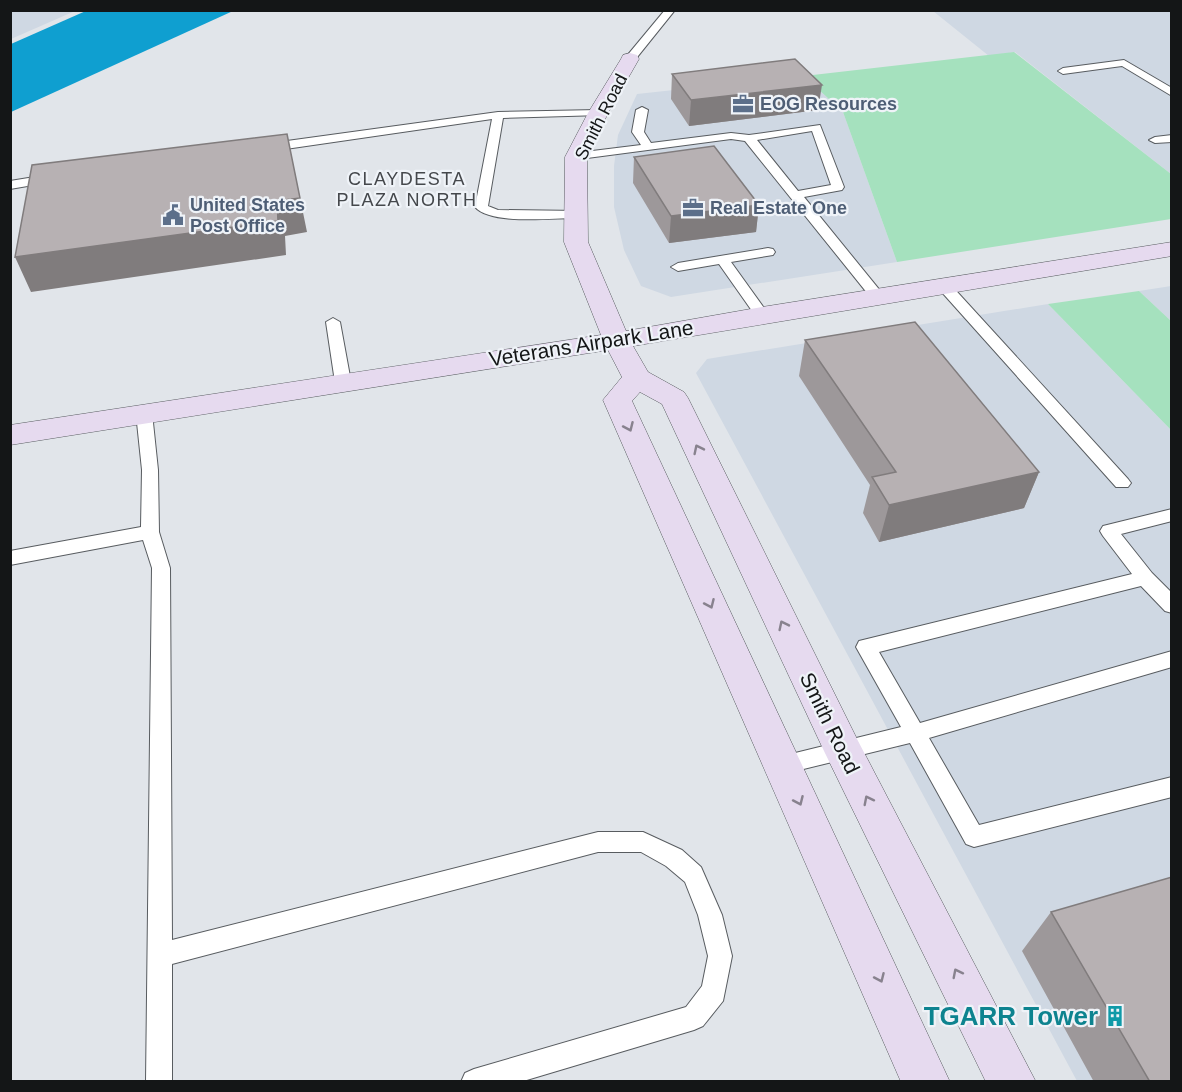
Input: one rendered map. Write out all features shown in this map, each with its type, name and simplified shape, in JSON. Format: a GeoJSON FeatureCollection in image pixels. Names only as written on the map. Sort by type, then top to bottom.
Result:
{"type":"FeatureCollection","features":[{"type":"Feature","properties":{"kind":"street","name":"Smith Road"},"geometry":{"type":"LineString","coordinates":[[630,59],[598,113],[576,157],[574,214],[576,243],[617,341],[637,378],[674,398],[843,751],[1012,1082]]}},
{"type":"Feature","properties":{"kind":"street","name":"Veterans Airpark Lane"},"geometry":{"type":"LineString","coordinates":[[10,435],[617,341],[762,315],[1172,249]]}},
{"type":"Feature","properties":{"kind":"street"},"geometry":{"type":"LineString","coordinates":[[637,378],[617,400],[926,1082]]}},
{"type":"Feature","properties":{"kind":"lane"},"geometry":{"type":"LineString","coordinates":[[630,59],[671,10]]}},
{"type":"Feature","properties":{"kind":"lane"},"geometry":{"type":"LineString","coordinates":[[1063,71],[1124,63],[1172,93]]}},
{"type":"Feature","properties":{"kind":"lane"},"geometry":{"type":"LineString","coordinates":[[642,110],[638,132],[648,147]]}},
{"type":"Feature","properties":{"kind":"lane"},"geometry":{"type":"LineString","coordinates":[[253,150],[498,115],[598,113]]}},
{"type":"Feature","properties":{"kind":"lane"},"geometry":{"type":"LineString","coordinates":[[498,115],[481,207],[498,214],[574,214]]}},
{"type":"Feature","properties":{"kind":"lane"},"geometry":{"type":"LineString","coordinates":[[576,157],[731,136],[749,138],[816,128],[838,187],[795,195]]}},
{"type":"Feature","properties":{"kind":"lane"},"geometry":{"type":"LineString","coordinates":[[749,138],[877,296]]}},
{"type":"Feature","properties":{"kind":"lane"},"geometry":{"type":"LineString","coordinates":[[1155,140],[1172,138]]}},
{"type":"Feature","properties":{"kind":"lane"},"geometry":{"type":"LineString","coordinates":[[10,185],[66,176]]}},
{"type":"Feature","properties":{"kind":"lane"},"geometry":{"type":"LineString","coordinates":[[678,267],[768,252]]}},
{"type":"Feature","properties":{"kind":"lane"},"geometry":{"type":"LineString","coordinates":[[722,259],[762,315]]}},
{"type":"Feature","properties":{"kind":"lane"},"geometry":{"type":"LineString","coordinates":[[944,286],[1122,483]]}},
{"type":"Feature","properties":{"kind":"lane"},"geometry":{"type":"LineString","coordinates":[[333,322],[343,382]]}},
{"type":"Feature","properties":{"kind":"lane"},"geometry":{"type":"LineString","coordinates":[[144,413],[150,470],[150,532],[161,568],[159,1082]]}},
{"type":"Feature","properties":{"kind":"lane"},"geometry":{"type":"LineString","coordinates":[[1172,515],[1109,531],[1145,578],[1172,606]]}},
{"type":"Feature","properties":{"kind":"lane"},"geometry":{"type":"LineString","coordinates":[[10,558],[150,532]]}},
{"type":"Feature","properties":{"kind":"lane"},"geometry":{"type":"LineString","coordinates":[[1145,578],[866,647],[974,837],[1172,787]]}},
{"type":"Feature","properties":{"kind":"lane"},"geometry":{"type":"LineString","coordinates":[[783,765],[915,733],[1172,659]]}},
{"type":"Feature","properties":{"kind":"lane"},"geometry":{"type":"LineString","coordinates":[[160,955],[598,842],[643,842],[674,858],[693,875],[710,915],[720,956],[714,992],[694,1017],[474,1082]]}},
{"type":"Feature","properties":{"kind":"shaded area"},"geometry":{"type":"Polygon","coordinates":[[[11,10],[75,10],[75,11],[11,39],[11,10]]]}},
{"type":"Feature","properties":{"kind":"shaded area"},"geometry":{"type":"Polygon","coordinates":[[[933,11],[1171,11],[1171,174],[1015,52],[989,56],[933,11]]]}},
{"type":"Feature","properties":{"kind":"shaded area"},"geometry":{"type":"Polygon","coordinates":[[[804,76],[843,112],[897,262],[671,297],[641,286],[624,250],[614,207],[614,166],[618,135],[637,94],[804,76]]]}},
{"type":"Feature","properties":{"kind":"shaded area"},"geometry":{"type":"Polygon","coordinates":[[[1172,286],[1171,321],[1139,291],[1172,286]]]}},
{"type":"Feature","properties":{"kind":"shaded area"},"geometry":{"type":"Polygon","coordinates":[[[1048,304],[1171,430],[1171,1081],[1077,1081],[696,373],[707,359],[1048,304]]]}},
{"type":"Feature","properties":{"kind":"green space"},"geometry":{"type":"Polygon","coordinates":[[[1014,52],[1171,174],[1171,219],[897,262],[843,112],[804,76],[1014,52]]]}},
{"type":"Feature","properties":{"kind":"green space"},"geometry":{"type":"Polygon","coordinates":[[[1139,291],[1171,321],[1171,430],[1048,304],[1139,291]]]}},
{"type":"Feature","properties":{"kind":"water"},"geometry":{"type":"Polygon","coordinates":[[[88,10],[233,11],[11,112],[11,44],[88,10]]]}},
{"type":"Feature","properties":{"kind":"building"},"geometry":{"type":"Polygon","coordinates":[[[795,59],[822,85],[691,100],[672,74],[795,59]]]}},
{"type":"Feature","properties":{"kind":"building"},"geometry":{"type":"Polygon","coordinates":[[[287,134],[300,198],[277,201],[278,221],[15,257],[32,165],[287,134]]]}},
{"type":"Feature","properties":{"kind":"building"},"geometry":{"type":"Polygon","coordinates":[[[714,146],[759,205],[671,216],[634,157],[714,146]]]}},
{"type":"Feature","properties":{"kind":"building"},"geometry":{"type":"Polygon","coordinates":[[[915,322],[1039,472],[889,505],[872,477],[896,472],[805,340],[915,322]]]}},
{"type":"Feature","properties":{"kind":"building"},"geometry":{"type":"Polygon","coordinates":[[[1172,877],[1172,1082],[1150,1082],[1051,912],[1172,877]]]}},
{"type":"Feature","properties":{"kind":"place","name":"EOG Resources"},"geometry":{"type":"Point","coordinates":[743,104]}},
{"type":"Feature","properties":{"kind":"place","name":"Real Estate One"},"geometry":{"type":"Point","coordinates":[693,208]}},
{"type":"Feature","properties":{"kind":"place","name":"United States Post Office"},"geometry":{"type":"Point","coordinates":[173,215]}},
{"type":"Feature","properties":{"kind":"place","name":"TGARR Tower"},"geometry":{"type":"Point","coordinates":[1115,1016]}},
{"type":"Feature","properties":{"kind":"district","name":"CLAYDESTA PLAZA NORTH"},"geometry":{"type":"Point","coordinates":[407,189]}}]}
